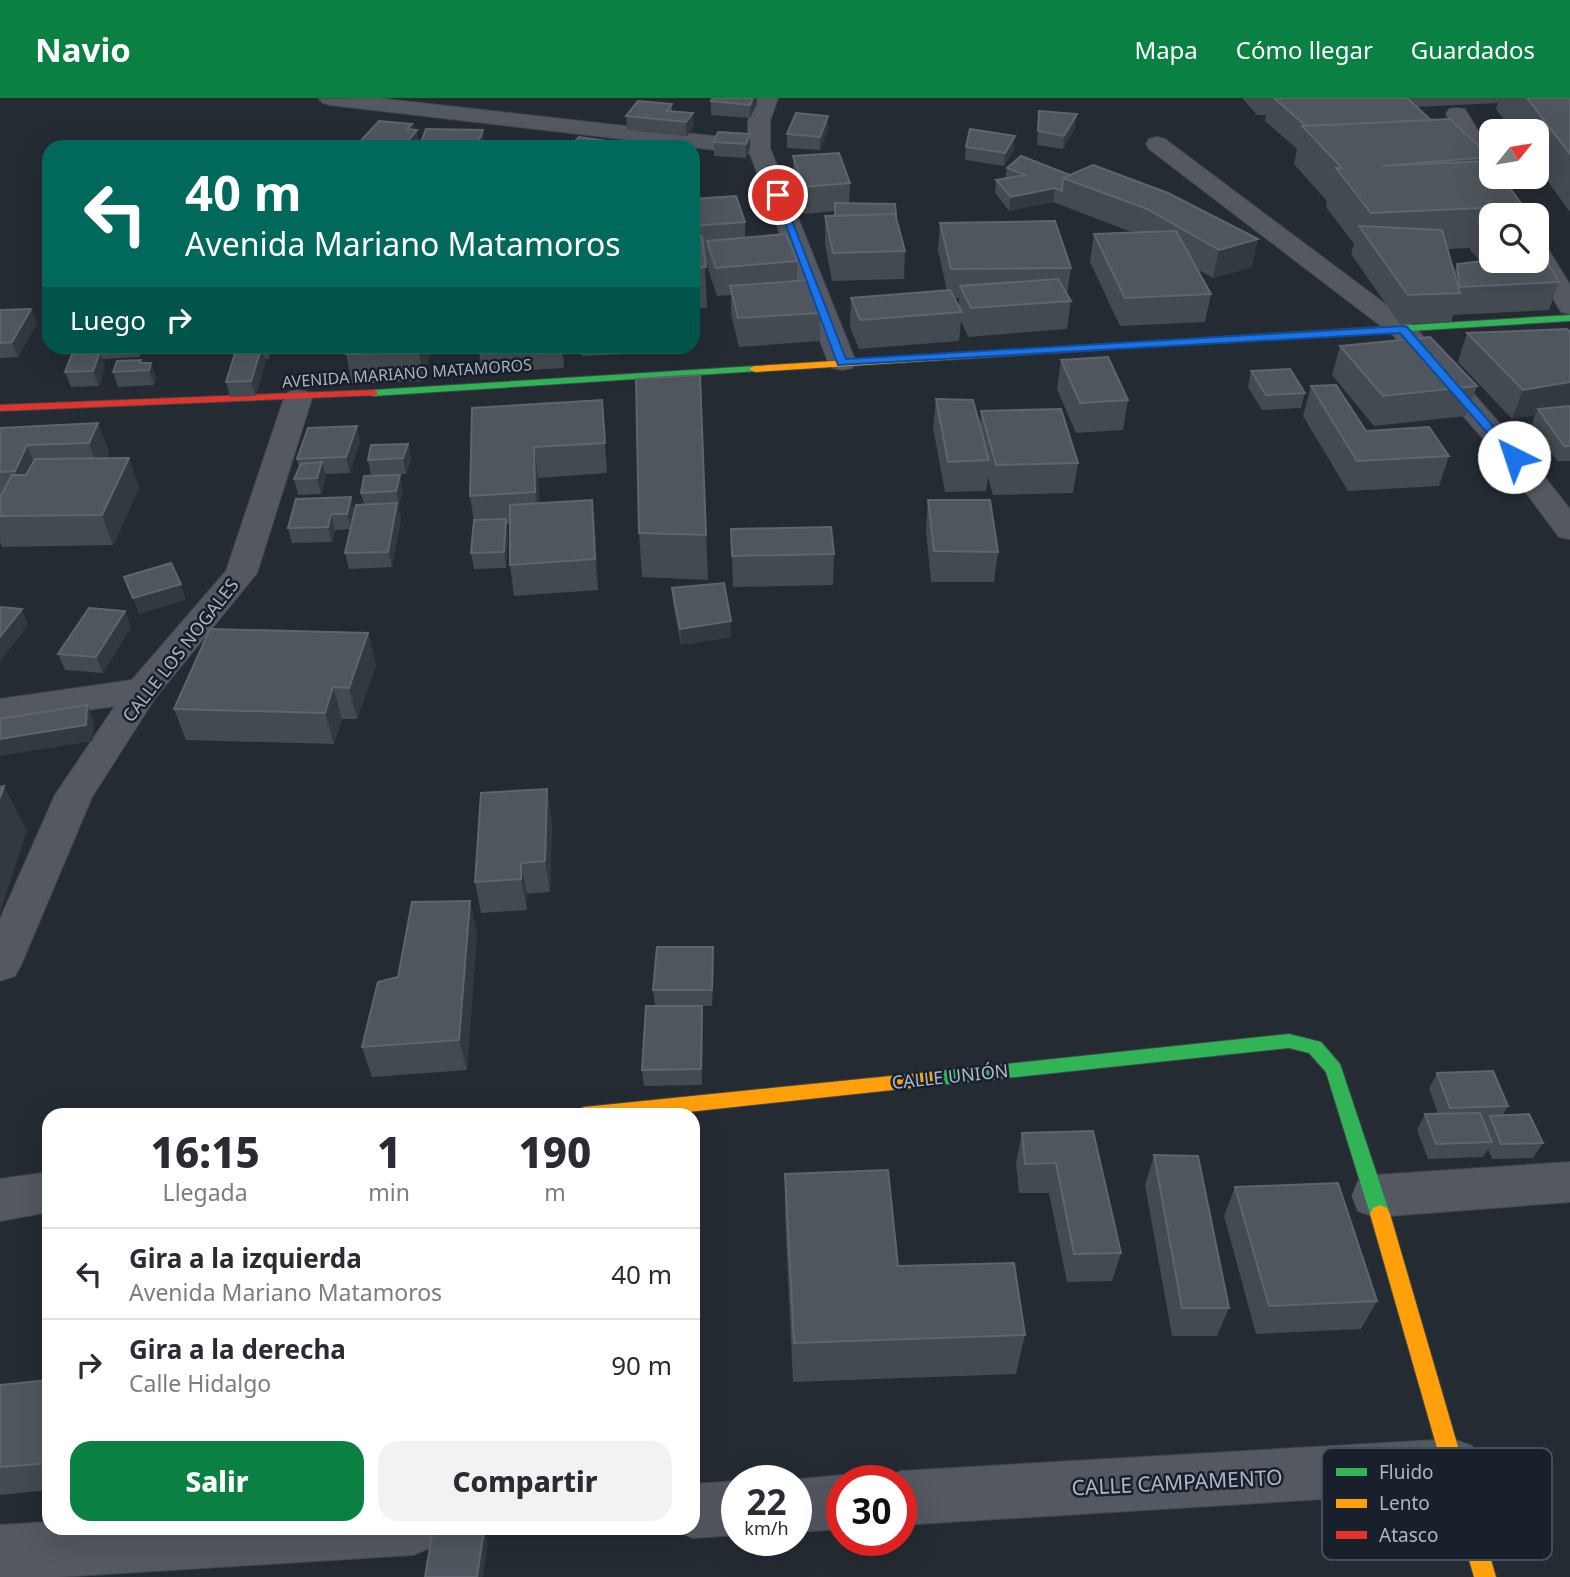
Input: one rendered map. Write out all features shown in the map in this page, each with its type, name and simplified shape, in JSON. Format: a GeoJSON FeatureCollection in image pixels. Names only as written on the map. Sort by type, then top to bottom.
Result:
{"type":"FeatureCollection","features":[{"type":"Feature","properties":{"kind":"street"},"geometry":{"type":"LineString","coordinates":[[767,98],[759,121],[759,148],[842,362]]}},
{"type":"Feature","properties":{"kind":"street"},"geometry":{"type":"LineString","coordinates":[[330,99],[688,140]]}},
{"type":"Feature","properties":{"kind":"street"},"geometry":{"type":"LineString","coordinates":[[1457,114],[1479,152]]}},
{"type":"Feature","properties":{"kind":"street"},"geometry":{"type":"LineString","coordinates":[[700,141],[759,148]]}},
{"type":"Feature","properties":{"kind":"street"},"geometry":{"type":"LineString","coordinates":[[1157,144],[1403,330],[1514,457],[1570,530]]}},
{"type":"Feature","properties":{"kind":"street"},"geometry":{"type":"LineString","coordinates":[[1549,271],[1570,306]]}},
{"type":"Feature","properties":{"kind":"street","name":"AVENIDA MARIANO MATAMOROS"},"geometry":{"type":"LineString","coordinates":[[0,408],[298,398],[1570,318]]}},
{"type":"Feature","properties":{"kind":"street","name":"CALLE LOS NOGALES"},"geometry":{"type":"LineString","coordinates":[[0,965],[74,795],[144,690],[240,573],[298,398]]}},
{"type":"Feature","properties":{"kind":"street"},"geometry":{"type":"LineString","coordinates":[[0,711],[144,690]]}},
{"type":"Feature","properties":{"kind":"street","name":"CALLE UNIÓN"},"geometry":{"type":"LineString","coordinates":[[651,1108],[1289,1041],[1315,1047],[1334,1069],[1375,1196]]}},
{"type":"Feature","properties":{"kind":"street"},"geometry":{"type":"LineString","coordinates":[[1448,1448],[1375,1196],[1570,1182]]}},
{"type":"Feature","properties":{"kind":"street"},"geometry":{"type":"LineString","coordinates":[[0,1200],[42,1193]]}},
{"type":"Feature","properties":{"kind":"street","name":"CALLE CAMPAMENTO"},"geometry":{"type":"LineString","coordinates":[[917,1498],[1322,1473]]}},
{"type":"Feature","properties":{"kind":"street"},"geometry":{"type":"LineString","coordinates":[[700,1511],[721,1509]]}},
{"type":"Feature","properties":{"kind":"street"},"geometry":{"type":"LineString","coordinates":[[0,1553],[297,1535]]}},
{"type":"Feature","properties":{"kind":"street"},"geometry":{"type":"LineString","coordinates":[[1480,1560],[1485,1577]]}},
{"type":"Feature","properties":{"kind":"building"},"geometry":{"type":"Polygon","coordinates":[[[713,98],[753,98],[750,105],[711,101],[713,98]]]}},
{"type":"Feature","properties":{"kind":"building"},"geometry":{"type":"Polygon","coordinates":[[[1274,98],[1407,98],[1431,120],[1306,126],[1274,98]]]}},
{"type":"Feature","properties":{"kind":"building"},"geometry":{"type":"Polygon","coordinates":[[[1527,98],[1570,98],[1570,154],[1549,127],[1549,119],[1543,119],[1527,98]]]}},
{"type":"Feature","properties":{"kind":"building"},"geometry":{"type":"Polygon","coordinates":[[[638,101],[672,104],[667,111],[693,113],[686,122],[626,116],[638,101]]]}},
{"type":"Feature","properties":{"kind":"building"},"geometry":{"type":"Polygon","coordinates":[[[1039,111],[1077,114],[1064,136],[1038,131],[1039,111]]]}},
{"type":"Feature","properties":{"kind":"building"},"geometry":{"type":"Polygon","coordinates":[[[796,113],[828,116],[820,137],[787,134],[796,113]]]}},
{"type":"Feature","properties":{"kind":"building"},"geometry":{"type":"Polygon","coordinates":[[[1450,119],[1479,147],[1479,158],[1382,166],[1479,162],[1479,189],[1511,189],[1521,203],[1479,203],[1479,208],[1371,213],[1336,168],[1342,168],[1302,126],[1450,119]]]}},
{"type":"Feature","properties":{"kind":"building"},"geometry":{"type":"Polygon","coordinates":[[[379,121],[412,124],[407,129],[417,130],[409,140],[361,140],[379,121]]]}},
{"type":"Feature","properties":{"kind":"building"},"geometry":{"type":"Polygon","coordinates":[[[426,129],[483,130],[479,140],[422,140],[426,129]]]}},
{"type":"Feature","properties":{"kind":"building"},"geometry":{"type":"Polygon","coordinates":[[[970,129],[1015,136],[1005,153],[966,147],[970,129]]]}},
{"type":"Feature","properties":{"kind":"building"},"geometry":{"type":"Polygon","coordinates":[[[718,132],[750,134],[746,144],[714,142],[718,132]]]}},
{"type":"Feature","properties":{"kind":"building"},"geometry":{"type":"Polygon","coordinates":[[[579,137],[600,140],[576,140],[579,137]]]}},
{"type":"Feature","properties":{"kind":"building"},"geometry":{"type":"Polygon","coordinates":[[[839,153],[850,183],[804,187],[793,156],[839,153]]]}},
{"type":"Feature","properties":{"kind":"building"},"geometry":{"type":"Polygon","coordinates":[[[1021,156],[1070,175],[1063,178],[1062,191],[1055,188],[1011,197],[996,180],[1025,175],[1007,168],[1021,156]]]}},
{"type":"Feature","properties":{"kind":"building"},"geometry":{"type":"Polygon","coordinates":[[[1093,165],[1168,193],[1258,239],[1219,250],[1147,209],[1063,178],[1093,165]]]}},
{"type":"Feature","properties":{"kind":"building"},"geometry":{"type":"Polygon","coordinates":[[[736,196],[745,222],[700,225],[700,199],[736,196]]]}},
{"type":"Feature","properties":{"kind":"building"},"geometry":{"type":"Polygon","coordinates":[[[835,203],[895,204],[896,215],[835,216],[835,203]]]}},
{"type":"Feature","properties":{"kind":"building"},"geometry":{"type":"Polygon","coordinates":[[[895,214],[905,251],[833,253],[825,216],[895,214]]]}},
{"type":"Feature","properties":{"kind":"building"},"geometry":{"type":"Polygon","coordinates":[[[1055,221],[1071,268],[951,269],[940,223],[1055,221]]]}},
{"type":"Feature","properties":{"kind":"building"},"geometry":{"type":"Polygon","coordinates":[[[1359,226],[1442,230],[1460,293],[1408,295],[1359,226]]]}},
{"type":"Feature","properties":{"kind":"building"},"geometry":{"type":"Polygon","coordinates":[[[1176,231],[1211,294],[1125,298],[1094,234],[1176,231]]]}},
{"type":"Feature","properties":{"kind":"building"},"geometry":{"type":"Polygon","coordinates":[[[786,234],[797,261],[716,268],[707,241],[786,234]]]}},
{"type":"Feature","properties":{"kind":"building"},"geometry":{"type":"Polygon","coordinates":[[[700,236],[702,236],[706,267],[700,267],[700,236]]]}},
{"type":"Feature","properties":{"kind":"building"},"geometry":{"type":"Polygon","coordinates":[[[1479,261],[1479,273],[1549,273],[1549,265],[1559,282],[1460,287],[1457,264],[1479,261]]]}},
{"type":"Feature","properties":{"kind":"building"},"geometry":{"type":"Polygon","coordinates":[[[1058,279],[1071,301],[971,308],[960,286],[1058,279]]]}},
{"type":"Feature","properties":{"kind":"building"},"geometry":{"type":"Polygon","coordinates":[[[810,280],[820,313],[738,318],[730,286],[810,280]]]}},
{"type":"Feature","properties":{"kind":"building"},"geometry":{"type":"Polygon","coordinates":[[[950,290],[962,312],[860,320],[851,298],[950,290]]]}},
{"type":"Feature","properties":{"kind":"building"},"geometry":{"type":"Polygon","coordinates":[[[31,309],[12,342],[0,343],[0,310],[31,309]]]}},
{"type":"Feature","properties":{"kind":"building"},"geometry":{"type":"Polygon","coordinates":[[[1567,329],[1570,332],[1570,382],[1523,390],[1467,333],[1567,329]]]}},
{"type":"Feature","properties":{"kind":"building"},"geometry":{"type":"Polygon","coordinates":[[[1430,337],[1477,386],[1383,396],[1340,346],[1430,337]]]}},
{"type":"Feature","properties":{"kind":"building"},"geometry":{"type":"Polygon","coordinates":[[[72,354],[99,354],[93,371],[65,372],[72,354]]]}},
{"type":"Feature","properties":{"kind":"building"},"geometry":{"type":"Polygon","coordinates":[[[235,354],[259,354],[251,381],[226,382],[235,354]]]}},
{"type":"Feature","properties":{"kind":"building"},"geometry":{"type":"Polygon","coordinates":[[[1108,357],[1128,400],[1080,403],[1061,360],[1108,357]]]}},
{"type":"Feature","properties":{"kind":"building"},"geometry":{"type":"Polygon","coordinates":[[[141,360],[140,363],[151,363],[149,370],[113,372],[117,361],[141,360]]]}},
{"type":"Feature","properties":{"kind":"building"},"geometry":{"type":"Polygon","coordinates":[[[1290,369],[1305,393],[1266,395],[1251,371],[1290,369]]]}},
{"type":"Feature","properties":{"kind":"building"},"geometry":{"type":"Polygon","coordinates":[[[700,375],[706,535],[639,533],[636,379],[700,375]]]}},
{"type":"Feature","properties":{"kind":"building"},"geometry":{"type":"Polygon","coordinates":[[[1336,385],[1366,431],[1429,427],[1449,456],[1357,461],[1311,386],[1336,385]]]}},
{"type":"Feature","properties":{"kind":"building"},"geometry":{"type":"Polygon","coordinates":[[[936,399],[973,400],[989,460],[948,462],[936,399]]]}},
{"type":"Feature","properties":{"kind":"building"},"geometry":{"type":"Polygon","coordinates":[[[602,400],[605,443],[534,447],[535,492],[470,496],[472,408],[602,400]]]}},
{"type":"Feature","properties":{"kind":"building"},"geometry":{"type":"Polygon","coordinates":[[[1570,406],[1570,446],[1564,446],[1538,409],[1570,406]]]}},
{"type":"Feature","properties":{"kind":"building"},"geometry":{"type":"Polygon","coordinates":[[[1061,409],[1078,463],[996,465],[981,411],[1061,409]]]}},
{"type":"Feature","properties":{"kind":"building"},"geometry":{"type":"Polygon","coordinates":[[[98,423],[89,443],[27,445],[15,471],[0,472],[0,428],[98,423]]]}},
{"type":"Feature","properties":{"kind":"building"},"geometry":{"type":"Polygon","coordinates":[[[357,426],[346,457],[297,459],[308,428],[357,426]]]}},
{"type":"Feature","properties":{"kind":"building"},"geometry":{"type":"Polygon","coordinates":[[[408,444],[403,458],[368,460],[371,445],[408,444]]]}},
{"type":"Feature","properties":{"kind":"building"},"geometry":{"type":"Polygon","coordinates":[[[129,458],[102,515],[0,516],[0,497],[12,475],[26,475],[35,459],[129,458]]]}},
{"type":"Feature","properties":{"kind":"building"},"geometry":{"type":"Polygon","coordinates":[[[322,462],[317,478],[294,479],[301,464],[322,462]]]}},
{"type":"Feature","properties":{"kind":"building"},"geometry":{"type":"Polygon","coordinates":[[[400,475],[396,491],[361,493],[364,476],[400,475]]]}},
{"type":"Feature","properties":{"kind":"building"},"geometry":{"type":"Polygon","coordinates":[[[351,497],[347,514],[331,514],[328,527],[288,528],[296,499],[351,497]]]}},
{"type":"Feature","properties":{"kind":"building"},"geometry":{"type":"Polygon","coordinates":[[[592,500],[595,559],[510,565],[510,505],[592,500]]]}},
{"type":"Feature","properties":{"kind":"building"},"geometry":{"type":"Polygon","coordinates":[[[928,500],[990,500],[998,552],[934,551],[928,500]]]}},
{"type":"Feature","properties":{"kind":"building"},"geometry":{"type":"Polygon","coordinates":[[[397,503],[388,552],[345,553],[356,505],[397,503]]]}},
{"type":"Feature","properties":{"kind":"building"},"geometry":{"type":"Polygon","coordinates":[[[506,519],[504,552],[471,553],[474,520],[506,519]]]}},
{"type":"Feature","properties":{"kind":"building"},"geometry":{"type":"Polygon","coordinates":[[[831,527],[834,554],[732,556],[731,529],[831,527]]]}},
{"type":"Feature","properties":{"kind":"building"},"geometry":{"type":"Polygon","coordinates":[[[171,563],[181,584],[133,598],[124,577],[171,563]]]}},
{"type":"Feature","properties":{"kind":"building"},"geometry":{"type":"Polygon","coordinates":[[[724,583],[731,621],[680,629],[672,588],[724,583]]]}},
{"type":"Feature","properties":{"kind":"building"},"geometry":{"type":"Polygon","coordinates":[[[0,607],[22,609],[0,637],[0,607]]]}},
{"type":"Feature","properties":{"kind":"building"},"geometry":{"type":"Polygon","coordinates":[[[89,608],[125,611],[96,657],[58,654],[89,608]]]}},
{"type":"Feature","properties":{"kind":"building"},"geometry":{"type":"Polygon","coordinates":[[[210,629],[368,633],[349,688],[333,687],[325,713],[174,709],[210,629]]]}},
{"type":"Feature","properties":{"kind":"building"},"geometry":{"type":"Polygon","coordinates":[[[87,705],[86,725],[0,739],[0,719],[87,705]]]}},
{"type":"Feature","properties":{"kind":"building"},"geometry":{"type":"Polygon","coordinates":[[[547,789],[545,861],[521,863],[521,879],[475,882],[481,793],[547,789]]]}},
{"type":"Feature","properties":{"kind":"building"},"geometry":{"type":"Polygon","coordinates":[[[470,901],[459,1040],[362,1047],[378,982],[398,977],[412,902],[470,901]]]}},
{"type":"Feature","properties":{"kind":"building"},"geometry":{"type":"Polygon","coordinates":[[[657,947],[713,947],[712,990],[653,990],[657,947]]]}},
{"type":"Feature","properties":{"kind":"building"},"geometry":{"type":"Polygon","coordinates":[[[646,1006],[702,1006],[701,1069],[642,1070],[646,1006]]]}},
{"type":"Feature","properties":{"kind":"building"},"geometry":{"type":"Polygon","coordinates":[[[1493,1071],[1508,1106],[1450,1108],[1437,1073],[1493,1071]]]}},
{"type":"Feature","properties":{"kind":"building"},"geometry":{"type":"Polygon","coordinates":[[[1480,1113],[1492,1142],[1436,1144],[1425,1114],[1480,1113]]]}},
{"type":"Feature","properties":{"kind":"building"},"geometry":{"type":"Polygon","coordinates":[[[1529,1114],[1543,1143],[1501,1144],[1490,1116],[1529,1114]]]}},
{"type":"Feature","properties":{"kind":"building"},"geometry":{"type":"Polygon","coordinates":[[[1093,1131],[1121,1253],[1074,1254],[1056,1163],[1025,1164],[1022,1133],[1093,1131]]]}},
{"type":"Feature","properties":{"kind":"building"},"geometry":{"type":"Polygon","coordinates":[[[1154,1155],[1198,1156],[1229,1308],[1182,1308],[1154,1155]]]}},
{"type":"Feature","properties":{"kind":"building"},"geometry":{"type":"Polygon","coordinates":[[[888,1170],[898,1266],[1014,1263],[1025,1335],[794,1343],[785,1174],[888,1170]]]}},
{"type":"Feature","properties":{"kind":"building"},"geometry":{"type":"Polygon","coordinates":[[[1338,1183],[1377,1301],[1269,1306],[1235,1187],[1338,1183]]]}},
{"type":"Feature","properties":{"kind":"building"},"geometry":{"type":"Polygon","coordinates":[[[42,1381],[42,1464],[0,1467],[0,1385],[42,1381]]]}},
{"type":"Feature","properties":{"kind":"building"},"geometry":{"type":"Polygon","coordinates":[[[432,1535],[483,1535],[477,1577],[425,1577],[432,1535]]]}},
{"type":"Feature","properties":{"kind":"traffic: fast"},"geometry":{"type":"LineString","coordinates":[[1297,335],[1570,318]]}},
{"type":"Feature","properties":{"kind":"traffic: fast"},"geometry":{"type":"LineString","coordinates":[[373,393],[755,369]]}},
{"type":"Feature","properties":{"kind":"traffic: fast"},"geometry":{"type":"LineString","coordinates":[[930,1079],[1289,1041],[1315,1047],[1334,1069],[1380,1214]]}},
{"type":"Feature","properties":{"kind":"traffic: slow"},"geometry":{"type":"LineString","coordinates":[[755,369],[1297,335]]}},
{"type":"Feature","properties":{"kind":"traffic: slow"},"geometry":{"type":"LineString","coordinates":[[651,1108],[930,1079]]}},
{"type":"Feature","properties":{"kind":"traffic: slow"},"geometry":{"type":"LineString","coordinates":[[1380,1214],[1448,1448]]}},
{"type":"Feature","properties":{"kind":"traffic: slow"},"geometry":{"type":"LineString","coordinates":[[1480,1560],[1485,1577]]}},
{"type":"Feature","properties":{"kind":"traffic: jam"},"geometry":{"type":"LineString","coordinates":[[0,408],[373,393]]}},
{"type":"Feature","properties":{"kind":"route"},"geometry":{"type":"LineString","coordinates":[[778,195],[842,362],[1403,330],[1514,457]]}}]}
